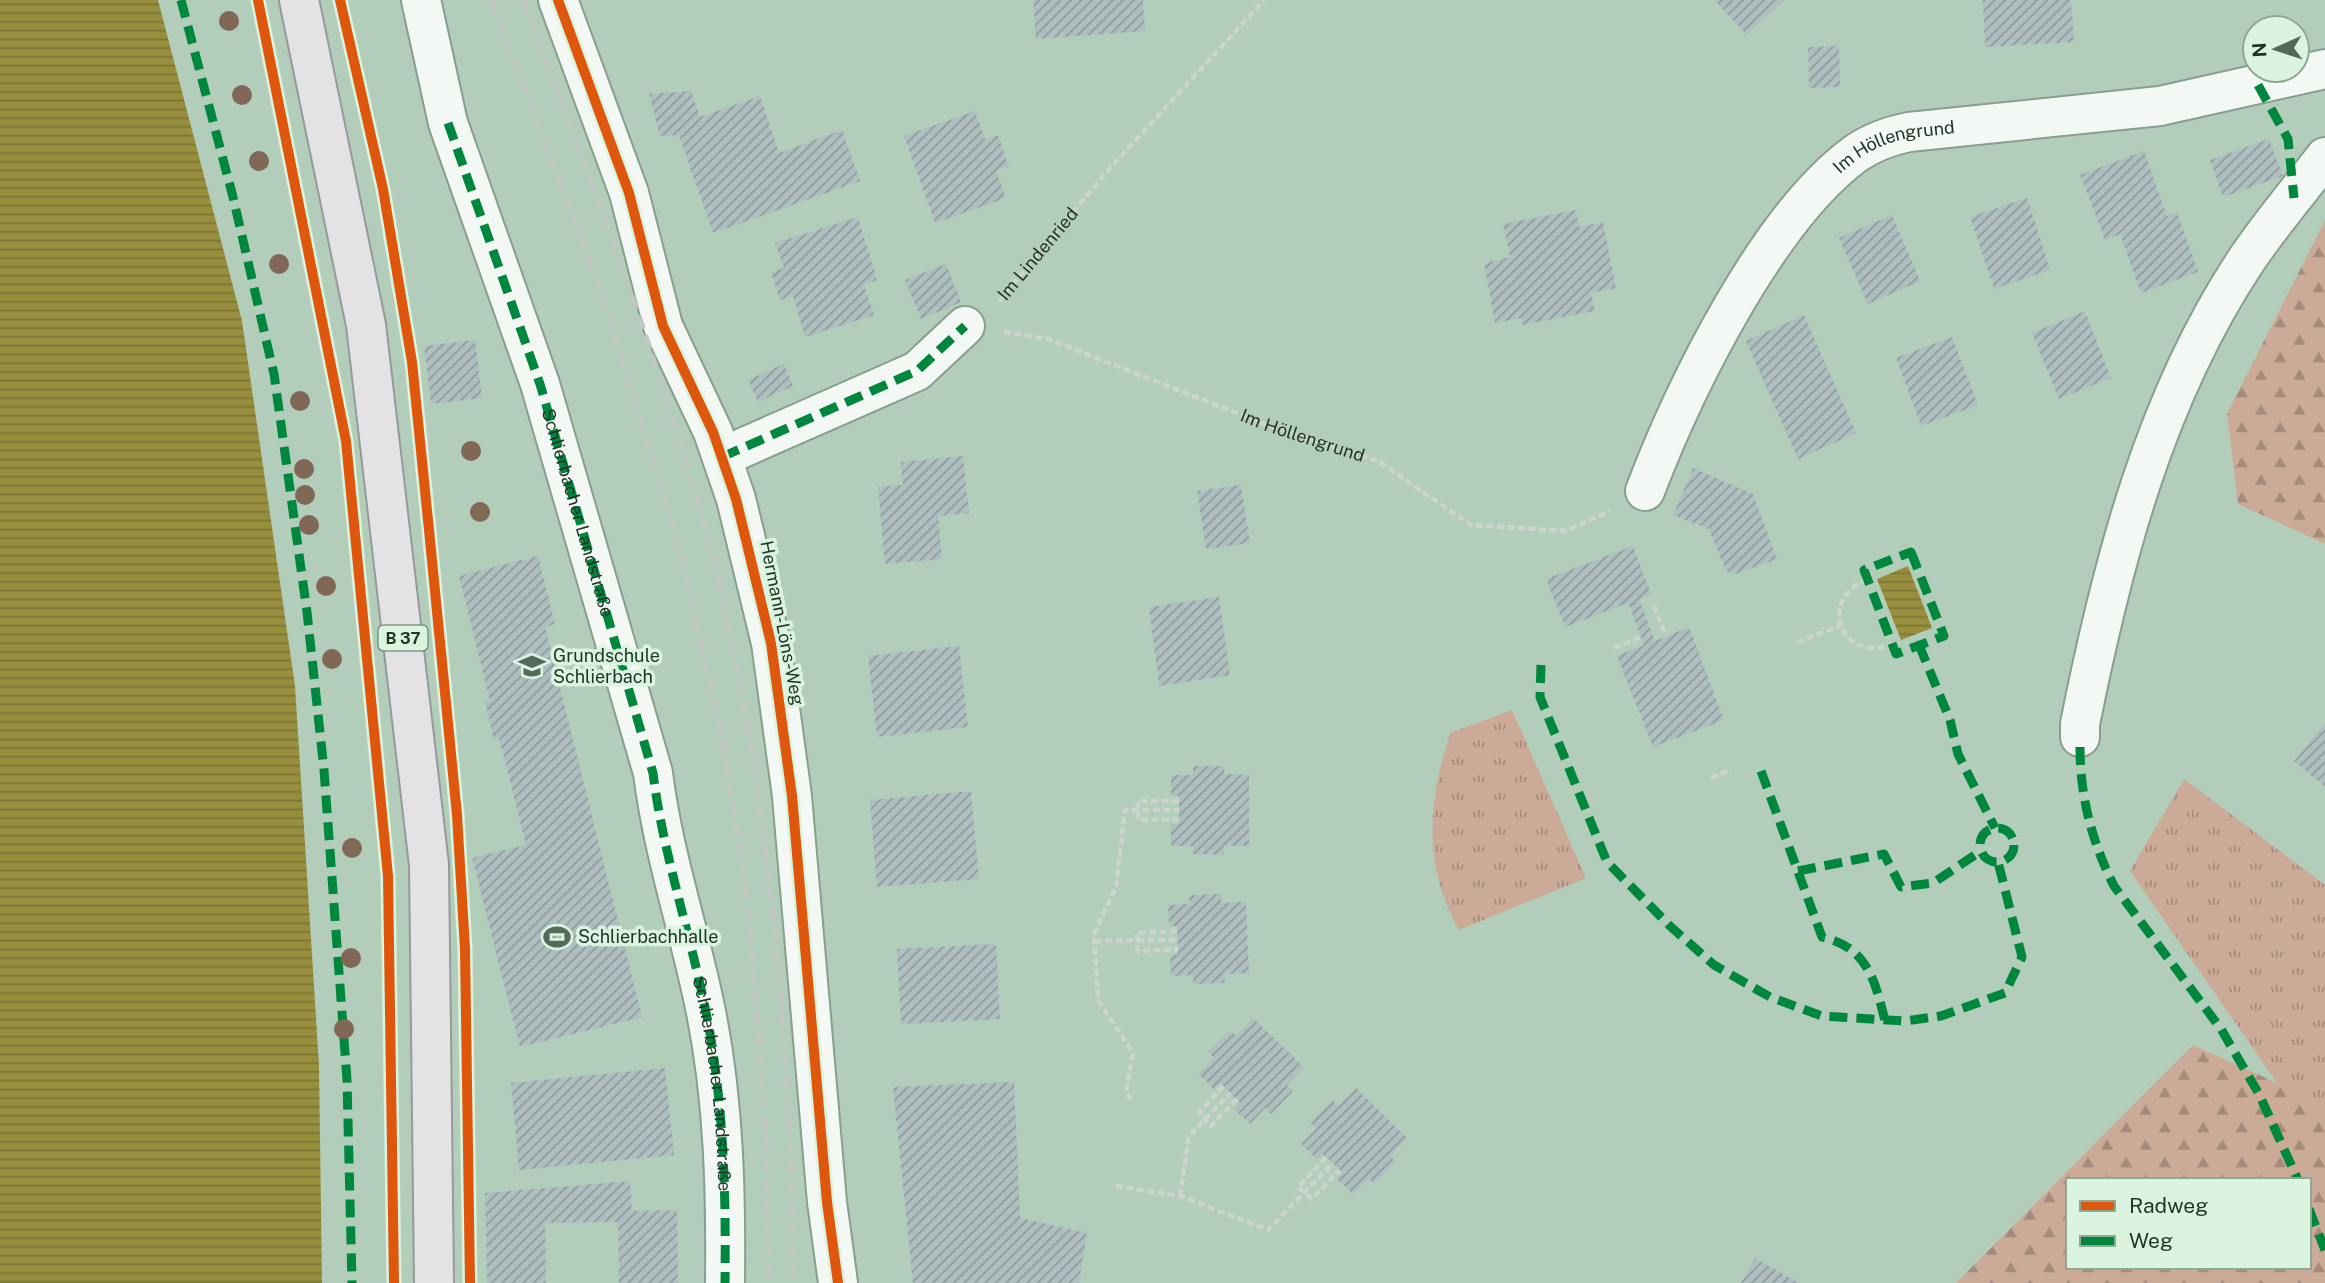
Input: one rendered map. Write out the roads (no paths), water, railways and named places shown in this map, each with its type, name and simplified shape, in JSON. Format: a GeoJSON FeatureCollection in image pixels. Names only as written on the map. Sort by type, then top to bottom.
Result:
{"type":"FeatureCollection","features":[{"type":"Feature","properties":{"kind":"main road","name":"B 37"},"geometry":{"type":"LineString","coordinates":[[299,0],[366,325],[429,865],[434,1283]]}},
{"type":"Feature","properties":{"kind":"street","name":"Schlierbacher Landstraße"},"geometry":{"type":"LineString","coordinates":[[421,0],[448,123],[540,384],[653,773],[657,807],[690,940],[715,1061],[726,1184],[725,1283]]}},
{"type":"Feature","properties":{"kind":"street","name":"Hermann-Löns-Weg"},"geometry":{"type":"LineString","coordinates":[[558,0],[629,193],[663,326],[722,457],[747,536],[771,643],[786,740],[808,949],[827,1202],[838,1283]]}},
{"type":"Feature","properties":{"kind":"street","name":"Im Höllengrund"},"geometry":{"type":"LineString","coordinates":[[1629,500],[1700,366],[1770,250],[1798,213],[1843,164],[1877,141],[1909,132],[2160,106],[2325,69]]}},
{"type":"Feature","properties":{"kind":"street"},"geometry":{"type":"LineString","coordinates":[[2071,731],[2136,495],[2161,426],[2192,359],[2244,263],[2325,157]]}},
{"type":"Feature","properties":{"kind":"street"},"geometry":{"type":"LineString","coordinates":[[722,457],[917,371],[937,356],[965,326]]}},
{"type":"Feature","properties":{"kind":"railway"},"geometry":{"type":"LineString","coordinates":[[491,0],[600,288],[680,550],[720,727],[748,903],[765,1124],[769,1283]]}},
{"type":"Feature","properties":{"kind":"railway"},"geometry":{"type":"LineString","coordinates":[[523,0],[647,339],[690,477],[720,587],[761,812],[770,890],[789,1126],[794,1283]]}},
{"type":"Feature","properties":{"kind":"place","name":"Grundschule Schlierbach"},"geometry":{"type":"Point","coordinates":[532,666]}},
{"type":"Feature","properties":{"kind":"place","name":"Schlierbachhalle"},"geometry":{"type":"Point","coordinates":[557,937]}}]}
